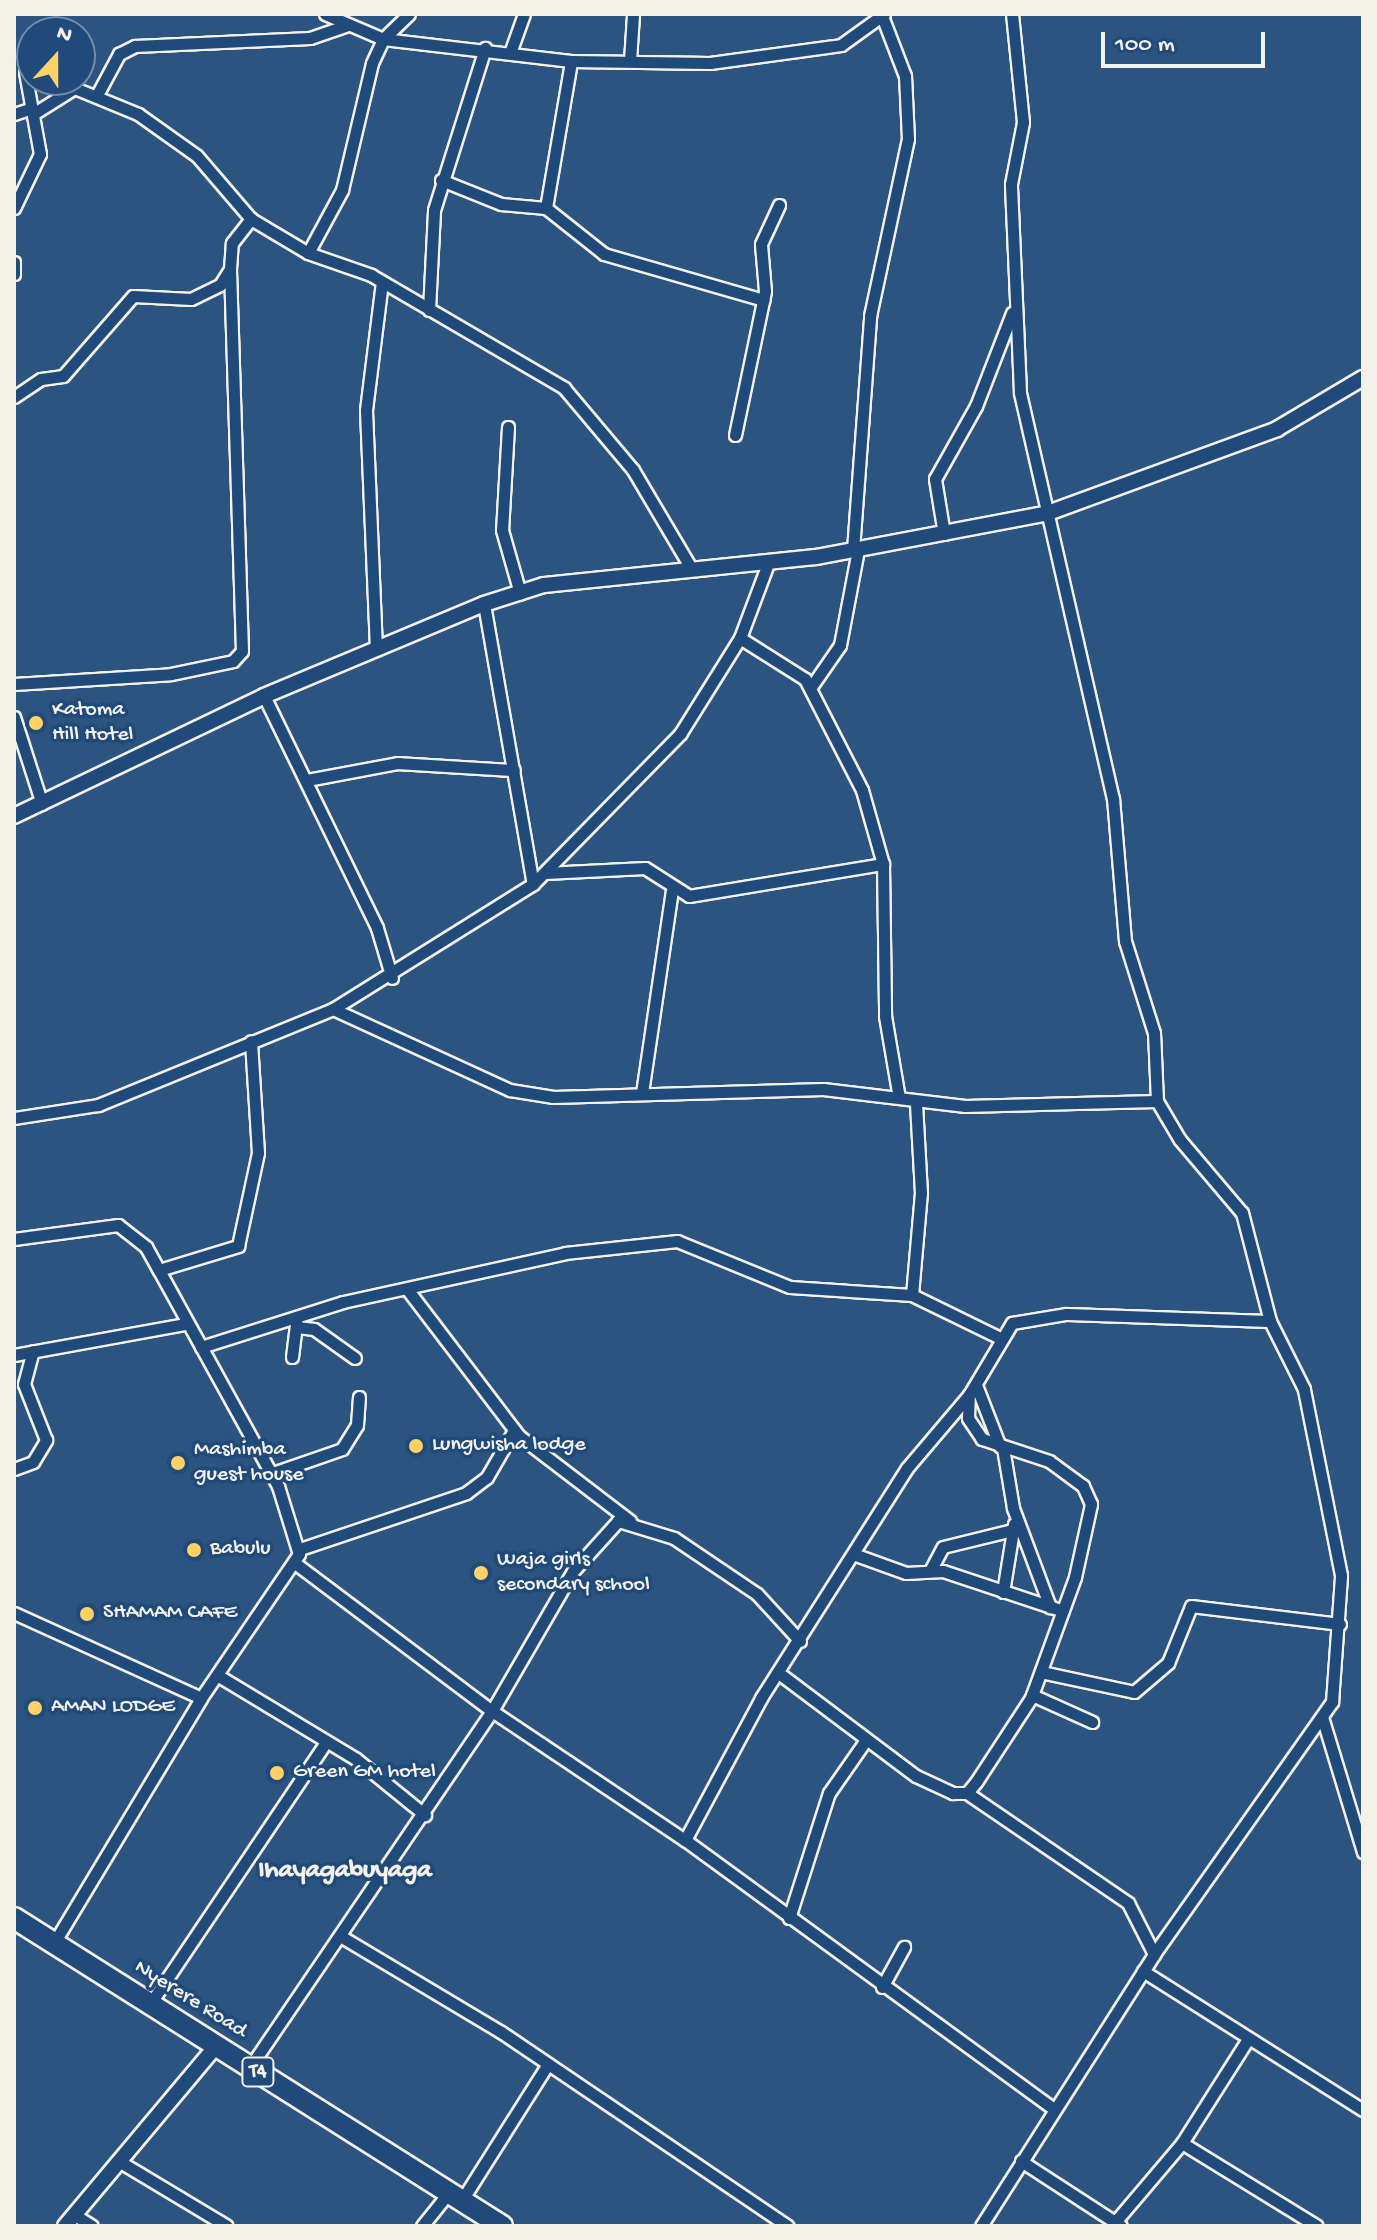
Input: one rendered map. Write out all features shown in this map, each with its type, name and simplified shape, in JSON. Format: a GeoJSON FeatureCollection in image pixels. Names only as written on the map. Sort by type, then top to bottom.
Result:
{"type":"FeatureCollection","features":[{"type":"Feature","properties":{"kind":"highway","name":"Nyerere Road"},"geometry":{"type":"LineString","coordinates":[[14,1918],[502,2226]]}},
{"type":"Feature","properties":{"kind":"main road"},"geometry":{"type":"LineString","coordinates":[[14,816],[264,696],[484,604],[520,593],[691,568],[856,550],[1048,513],[1277,429],[1363,378]]}},
{"type":"Feature","properties":{"kind":"main road"},"geometry":{"type":"LineString","coordinates":[[70,2220],[122,2163],[217,2045]]}},
{"type":"Feature","properties":{"kind":"street"},"geometry":{"type":"LineString","coordinates":[[325,14],[383,39],[485,48],[571,61],[792,55],[841,45],[883,15],[905,76],[908,139],[870,316],[856,550],[840,645],[811,687]]}},
{"type":"Feature","properties":{"kind":"street"},"geometry":{"type":"LineString","coordinates":[[308,253],[342,190],[357,106],[383,39],[409,14]]}},
{"type":"Feature","properties":{"kind":"street"},"geometry":{"type":"LineString","coordinates":[[510,53],[524,14]]}},
{"type":"Feature","properties":{"kind":"street"},"geometry":{"type":"LineString","coordinates":[[630,61],[633,14]]}},
{"type":"Feature","properties":{"kind":"street"},"geometry":{"type":"LineString","coordinates":[[981,2226],[1053,2108],[1154,1954],[1323,1719],[1338,1686],[1341,1575],[1313,1424],[1270,1321],[1237,1203],[1180,1140],[1157,1101],[1154,1033],[1125,941],[1113,799],[1020,392],[1011,184],[1023,122],[1012,14]]}},
{"type":"Feature","properties":{"kind":"street"},"geometry":{"type":"LineString","coordinates":[[348,25],[310,38],[135,46],[119,54],[97,95],[138,114],[197,156],[251,219],[308,253],[382,282],[579,402],[633,470],[691,568]]}},
{"type":"Feature","properties":{"kind":"street"},"geometry":{"type":"LineString","coordinates":[[429,310],[441,180],[485,48]]}},
{"type":"Feature","properties":{"kind":"street"},"geometry":{"type":"LineString","coordinates":[[546,208],[571,61]]}},
{"type":"Feature","properties":{"kind":"street"},"geometry":{"type":"LineString","coordinates":[[14,208],[40,154],[30,96]]}},
{"type":"Feature","properties":{"kind":"street"},"geometry":{"type":"LineString","coordinates":[[14,114],[33,111],[60,96]]}},
{"type":"Feature","properties":{"kind":"street"},"geometry":{"type":"LineString","coordinates":[[441,180],[501,204],[546,208],[604,254],[763,300]]}},
{"type":"Feature","properties":{"kind":"street"},"geometry":{"type":"LineString","coordinates":[[735,435],[763,300],[761,244],[779,205]]}},
{"type":"Feature","properties":{"kind":"street"},"geometry":{"type":"LineString","coordinates":[[14,684],[171,674],[233,661],[242,651],[230,269],[232,243],[251,219]]}},
{"type":"Feature","properties":{"kind":"street"},"geometry":{"type":"LineString","coordinates":[[14,262],[14,274]]}},
{"type":"Feature","properties":{"kind":"street"},"geometry":{"type":"LineString","coordinates":[[14,397],[41,379],[63,376],[78,350],[133,296],[191,299],[220,285],[230,269]]}},
{"type":"Feature","properties":{"kind":"street"},"geometry":{"type":"LineString","coordinates":[[376,649],[366,410],[382,282]]}},
{"type":"Feature","properties":{"kind":"street"},"geometry":{"type":"LineString","coordinates":[[944,534],[935,479],[980,398],[1015,306]]}},
{"type":"Feature","properties":{"kind":"street"},"geometry":{"type":"LineString","coordinates":[[508,427],[502,530],[520,593]]}},
{"type":"Feature","properties":{"kind":"street"},"geometry":{"type":"LineString","coordinates":[[14,1118],[98,1105],[333,1009],[392,978],[533,884],[680,734],[740,638],[769,561]]}},
{"type":"Feature","properties":{"kind":"street"},"geometry":{"type":"LineString","coordinates":[[484,604],[533,884]]}},
{"type":"Feature","properties":{"kind":"street"},"geometry":{"type":"LineString","coordinates":[[740,638],[791,665],[811,687],[862,790],[883,864],[885,1016],[899,1098]]}},
{"type":"Feature","properties":{"kind":"street"},"geometry":{"type":"LineString","coordinates":[[264,696],[377,928],[392,978]]}},
{"type":"Feature","properties":{"kind":"street"},"geometry":{"type":"LineString","coordinates":[[14,717],[42,804]]}},
{"type":"Feature","properties":{"kind":"street"},"geometry":{"type":"LineString","coordinates":[[307,780],[398,763],[514,770]]}},
{"type":"Feature","properties":{"kind":"street"},"geometry":{"type":"LineString","coordinates":[[545,873],[645,868],[672,891],[738,891],[794,874],[883,864]]}},
{"type":"Feature","properties":{"kind":"street"},"geometry":{"type":"LineString","coordinates":[[642,1093],[672,891]]}},
{"type":"Feature","properties":{"kind":"street"},"geometry":{"type":"LineString","coordinates":[[333,1009],[510,1090],[553,1097],[823,1089],[899,1098],[916,1103],[1157,1101]]}},
{"type":"Feature","properties":{"kind":"street"},"geometry":{"type":"LineString","coordinates":[[159,1270],[244,1242],[258,1153],[251,1041]]}},
{"type":"Feature","properties":{"kind":"street"},"geometry":{"type":"LineString","coordinates":[[912,1295],[921,1193],[916,1103]]}},
{"type":"Feature","properties":{"kind":"street"},"geometry":{"type":"LineString","coordinates":[[14,1239],[118,1225],[130,1229],[159,1270],[184,1324],[201,1347],[270,1474],[300,1549],[296,1564],[201,1698],[54,1943]]}},
{"type":"Feature","properties":{"kind":"street"},"geometry":{"type":"LineString","coordinates":[[201,1347],[295,1314],[565,1253],[677,1241],[790,1287],[912,1295],[998,1337]]}},
{"type":"Feature","properties":{"kind":"street"},"geometry":{"type":"LineString","coordinates":[[407,1289],[514,1430],[630,1521],[674,1538],[757,1594],[800,1641]]}},
{"type":"Feature","properties":{"kind":"street"},"geometry":{"type":"LineString","coordinates":[[292,1357],[297,1327],[295,1314]]}},
{"type":"Feature","properties":{"kind":"street"},"geometry":{"type":"LineString","coordinates":[[685,1840],[800,1641],[936,1425],[972,1390],[998,1337],[1025,1318],[1066,1314],[1270,1321]]}},
{"type":"Feature","properties":{"kind":"street"},"geometry":{"type":"LineString","coordinates":[[14,1355],[184,1324]]}},
{"type":"Feature","properties":{"kind":"street"},"geometry":{"type":"LineString","coordinates":[[297,1327],[314,1329],[355,1358]]}},
{"type":"Feature","properties":{"kind":"street"},"geometry":{"type":"LineString","coordinates":[[14,1469],[33,1462],[46,1440],[24,1384],[33,1351]]}},
{"type":"Feature","properties":{"kind":"street"},"geometry":{"type":"LineString","coordinates":[[972,1390],[1002,1447],[1016,1515],[1050,1607]]}},
{"type":"Feature","properties":{"kind":"street"},"geometry":{"type":"LineString","coordinates":[[967,1793],[1032,1695],[1063,1611],[1087,1528],[1089,1493],[1049,1461],[1002,1447],[972,1429],[972,1390]]}},
{"type":"Feature","properties":{"kind":"street"},"geometry":{"type":"LineString","coordinates":[[270,1474],[342,1449],[357,1425],[359,1397]]}},
{"type":"Feature","properties":{"kind":"street"},"geometry":{"type":"LineString","coordinates":[[300,1549],[466,1493],[487,1477],[514,1430]]}},
{"type":"Feature","properties":{"kind":"street"},"geometry":{"type":"LineString","coordinates":[[1003,1592],[1016,1515]]}},
{"type":"Feature","properties":{"kind":"street"},"geometry":{"type":"LineString","coordinates":[[250,2067],[425,1815],[492,1711],[591,1545],[610,1525],[630,1521]]}},
{"type":"Feature","properties":{"kind":"street"},"geometry":{"type":"LineString","coordinates":[[930,1571],[943,1547],[1013,1530]]}},
{"type":"Feature","properties":{"kind":"street"},"geometry":{"type":"LineString","coordinates":[[856,1555],[906,1573],[930,1571],[1063,1611]]}},
{"type":"Feature","properties":{"kind":"street"},"geometry":{"type":"LineString","coordinates":[[296,1564],[492,1711],[685,1840],[882,1987],[1053,2108]]}},
{"type":"Feature","properties":{"kind":"street"},"geometry":{"type":"LineString","coordinates":[[1041,1672],[1134,1692],[1168,1663],[1191,1606],[1340,1624]]}},
{"type":"Feature","properties":{"kind":"street"},"geometry":{"type":"LineString","coordinates":[[14,1613],[201,1698]]}},
{"type":"Feature","properties":{"kind":"street"},"geometry":{"type":"LineString","coordinates":[[780,1674],[916,1776],[967,1793],[1128,1903],[1154,1954]]}},
{"type":"Feature","properties":{"kind":"street"},"geometry":{"type":"LineString","coordinates":[[217,1675],[326,1742],[425,1815]]}},
{"type":"Feature","properties":{"kind":"street"},"geometry":{"type":"LineString","coordinates":[[1032,1695],[1092,1722]]}},
{"type":"Feature","properties":{"kind":"street"},"geometry":{"type":"LineString","coordinates":[[1323,1719],[1363,1852]]}},
{"type":"Feature","properties":{"kind":"street"},"geometry":{"type":"LineString","coordinates":[[789,1918],[829,1793],[866,1740]]}},
{"type":"Feature","properties":{"kind":"street"},"geometry":{"type":"LineString","coordinates":[[150,2004],[326,1742]]}},
{"type":"Feature","properties":{"kind":"street"},"geometry":{"type":"LineString","coordinates":[[342,1937],[548,2064],[788,2226]]}},
{"type":"Feature","properties":{"kind":"street"},"geometry":{"type":"LineString","coordinates":[[882,1987],[904,1947]]}},
{"type":"Feature","properties":{"kind":"street"},"geometry":{"type":"LineString","coordinates":[[1143,1971],[1363,2110]]}},
{"type":"Feature","properties":{"kind":"street"},"geometry":{"type":"LineString","coordinates":[[1021,2161],[1118,2224],[1182,2143],[1248,2039]]}},
{"type":"Feature","properties":{"kind":"street"},"geometry":{"type":"LineString","coordinates":[[422,2226],[456,2196],[548,2064]]}},
{"type":"Feature","properties":{"kind":"street"},"geometry":{"type":"LineString","coordinates":[[1182,2143],[1317,2226]]}},
{"type":"Feature","properties":{"kind":"street"},"geometry":{"type":"LineString","coordinates":[[122,2163],[227,2226]]}},
{"type":"Feature","properties":{"kind":"street"},"geometry":{"type":"LineString","coordinates":[[70,2220],[92,2226]]}},
{"type":"Feature","properties":{"kind":"place","name":"Katoma Hill Hotel"},"geometry":{"type":"Point","coordinates":[36,723]}},
{"type":"Feature","properties":{"kind":"place","name":"Lungwisha lodge"},"geometry":{"type":"Point","coordinates":[416,1446]}},
{"type":"Feature","properties":{"kind":"place","name":"Mashimba guest house"},"geometry":{"type":"Point","coordinates":[178,1463]}},
{"type":"Feature","properties":{"kind":"place","name":"Babulu"},"geometry":{"type":"Point","coordinates":[194,1550]}},
{"type":"Feature","properties":{"kind":"place","name":"Waja girls secondary school"},"geometry":{"type":"Point","coordinates":[481,1573]}},
{"type":"Feature","properties":{"kind":"place","name":"SHAMAM CAFE"},"geometry":{"type":"Point","coordinates":[87,1614]}},
{"type":"Feature","properties":{"kind":"place","name":"AMAN LODGE"},"geometry":{"type":"Point","coordinates":[35,1708]}},
{"type":"Feature","properties":{"kind":"place","name":"Green GM hotel"},"geometry":{"type":"Point","coordinates":[277,1773]}},
{"type":"Feature","properties":{"kind":"district","name":"Ihayagabuyaga"},"geometry":{"type":"Point","coordinates":[345,1872]}}]}
